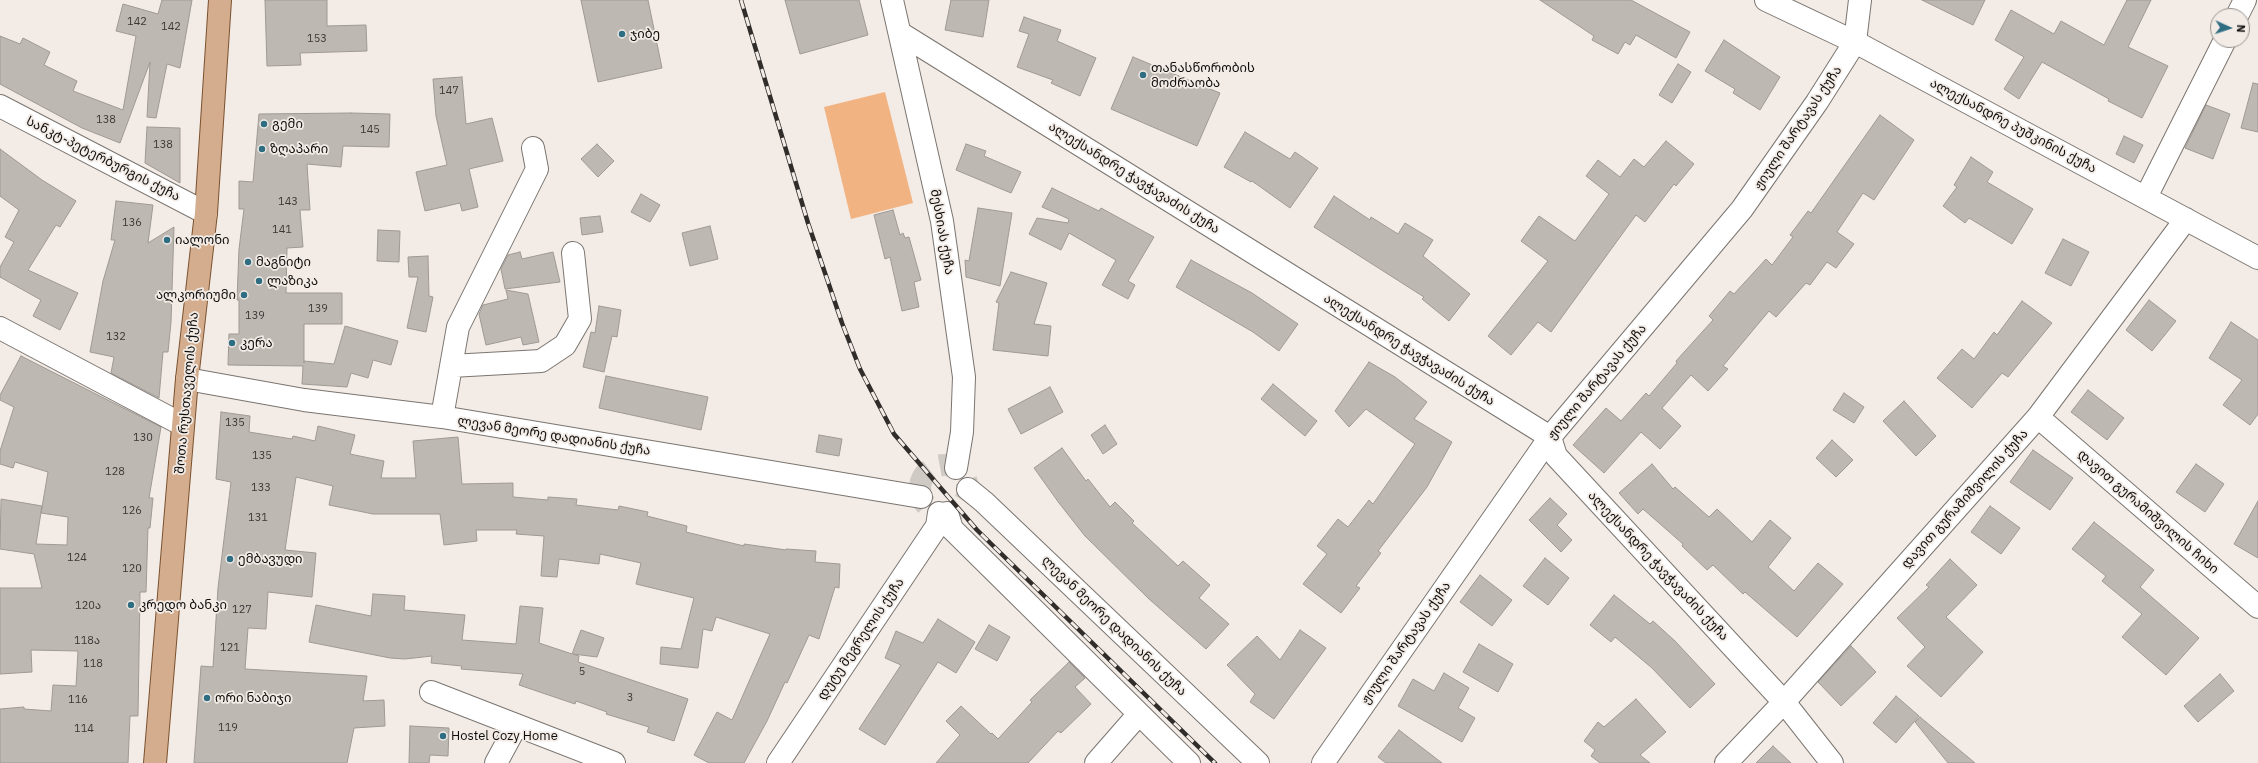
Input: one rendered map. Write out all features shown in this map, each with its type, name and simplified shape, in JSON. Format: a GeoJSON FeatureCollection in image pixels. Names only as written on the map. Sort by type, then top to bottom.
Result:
{"type":"FeatureCollection","features":[{"type":"Feature","properties":{"kind":"main road","name":"შოთა რუსთაველის ქუჩა"},"geometry":{"type":"LineString","coordinates":[[155,763],[187,379],[206,213],[220,0]]}},
{"type":"Feature","properties":{"kind":"street","name":"მესხიას ქუჩა"},"geometry":{"type":"LineString","coordinates":[[892,0],[942,220],[964,377],[962,432],[956,468]]}},
{"type":"Feature","properties":{"kind":"street","name":"ალექსანდრე პუშკინის ქუჩა"},"geometry":{"type":"LineString","coordinates":[[1766,0],[1855,42],[2258,258]]}},
{"type":"Feature","properties":{"kind":"street","name":"ჟიული შარტავას ქუჩა"},"geometry":{"type":"LineString","coordinates":[[1323,763],[1550,437],[1742,209],[1818,102],[1855,42],[1860,0]]}},
{"type":"Feature","properties":{"kind":"street","name":"ალექსანდრე ჭავჭავაძის ქუჩა"},"geometry":{"type":"LineString","coordinates":[[900,33],[1550,437],[1556,456],[1784,702],[1832,763]]}},
{"type":"Feature","properties":{"kind":"street"},"geometry":{"type":"LineString","coordinates":[[2146,197],[2221,48]]}},
{"type":"Feature","properties":{"kind":"street","name":"სანკტ-პეტერბურგის ქუჩა"},"geometry":{"type":"LineString","coordinates":[[0,106],[206,213]]}},
{"type":"Feature","properties":{"kind":"street"},"geometry":{"type":"LineString","coordinates":[[442,418],[458,327],[537,169],[533,148]]}},
{"type":"Feature","properties":{"kind":"street","name":"დავით გურამიშვილის ქუჩა"},"geometry":{"type":"LineString","coordinates":[[1726,763],[1784,702],[2038,417],[2186,219]]}},
{"type":"Feature","properties":{"kind":"street"},"geometry":{"type":"LineString","coordinates":[[451,366],[541,361],[565,345],[580,319],[573,253]]}},
{"type":"Feature","properties":{"kind":"street"},"geometry":{"type":"LineString","coordinates":[[0,328],[183,425]]}},
{"type":"Feature","properties":{"kind":"street","name":"ლევან მეორე დადიანის ქუჩა"},"geometry":{"type":"LineString","coordinates":[[187,379],[304,400],[442,418],[921,497]]}},
{"type":"Feature","properties":{"kind":"street","name":"დავით გურამიშვილის ჩიხი"},"geometry":{"type":"LineString","coordinates":[[2038,417],[2258,607]]}},
{"type":"Feature","properties":{"kind":"street","name":"ლევან მეორე დადიანის ქუჩა"},"geometry":{"type":"LineString","coordinates":[[968,490],[984,502],[1258,763]]}},
{"type":"Feature","properties":{"kind":"street","name":"დუტუ მეგრელის ქუჩა"},"geometry":{"type":"LineString","coordinates":[[778,763],[936,526],[943,513],[952,529],[1138,715]]}},
{"type":"Feature","properties":{"kind":"street"},"geometry":{"type":"LineString","coordinates":[[431,692],[614,763]]}},
{"type":"Feature","properties":{"kind":"street"},"geometry":{"type":"LineString","coordinates":[[1096,763],[1138,715],[1189,763]]}},
{"type":"Feature","properties":{"kind":"street"},"geometry":{"type":"LineString","coordinates":[[496,763],[516,726]]}},
{"type":"Feature","properties":{"kind":"shaded area"},"geometry":{"type":"Polygon","coordinates":[[[885,92],[913,203],[851,219],[824,107],[885,92]]]}},
{"type":"Feature","properties":{"kind":"building"},"geometry":{"type":"Polygon","coordinates":[[[162,0],[192,0],[180,68],[167,64],[156,118],[147,117],[150,62],[120,143],[82,128],[0,84],[0,36],[20,44],[23,38],[50,52],[44,65],[77,81],[73,91],[123,110],[136,36],[116,31],[123,4],[158,14],[162,0]]]}},
{"type":"Feature","properties":{"kind":"building"},"geometry":{"type":"Polygon","coordinates":[[[265,0],[327,0],[327,26],[366,25],[367,51],[300,53],[301,65],[267,66],[265,0]]]}},
{"type":"Feature","properties":{"kind":"building","name":"ჯიბე"},"geometry":{"type":"Polygon","coordinates":[[[581,0],[648,0],[662,68],[598,82],[581,0]]]}},
{"type":"Feature","properties":{"kind":"building"},"geometry":{"type":"Polygon","coordinates":[[[785,0],[859,0],[868,35],[800,54],[785,0]]]}},
{"type":"Feature","properties":{"kind":"building"},"geometry":{"type":"Polygon","coordinates":[[[951,0],[989,0],[983,37],[945,30],[951,0]]]}},
{"type":"Feature","properties":{"kind":"building"},"geometry":{"type":"Polygon","coordinates":[[[1540,0],[1631,0],[1690,32],[1676,58],[1636,35],[1630,45],[1625,42],[1618,54],[1592,40],[1594,36],[1540,0]]]}},
{"type":"Feature","properties":{"kind":"building"},"geometry":{"type":"Polygon","coordinates":[[[1922,0],[1985,0],[1973,25],[1922,0]]]}},
{"type":"Feature","properties":{"kind":"building"},"geometry":{"type":"Polygon","coordinates":[[[2127,0],[2151,0],[2128,47],[2168,66],[2142,118],[2108,101],[2109,99],[2042,62],[2019,99],[2004,89],[2024,57],[1995,40],[2011,10],[2054,34],[2061,21],[2104,45],[2127,0]]]}},
{"type":"Feature","properties":{"kind":"building"},"geometry":{"type":"Polygon","coordinates":[[[1024,17],[1061,30],[1057,41],[1096,58],[1080,96],[1051,83],[1053,80],[1017,67],[1029,34],[1019,31],[1024,17]]]}},
{"type":"Feature","properties":{"kind":"building"},"geometry":{"type":"Polygon","coordinates":[[[1724,40],[1780,77],[1760,110],[1733,93],[1735,89],[1705,71],[1724,40]]]}},
{"type":"Feature","properties":{"kind":"building"},"geometry":{"type":"Polygon","coordinates":[[[1133,57],[1220,93],[1197,146],[1111,109],[1133,57]]]}},
{"type":"Feature","properties":{"kind":"building"},"geometry":{"type":"Polygon","coordinates":[[[1678,64],[1691,72],[1672,103],[1659,95],[1678,64]]]}},
{"type":"Feature","properties":{"kind":"building"},"geometry":{"type":"Polygon","coordinates":[[[462,77],[466,124],[492,118],[503,161],[469,169],[478,207],[462,211],[460,203],[425,211],[416,172],[447,165],[436,116],[433,79],[462,77]]]}},
{"type":"Feature","properties":{"kind":"building"},"geometry":{"type":"Polygon","coordinates":[[[2253,83],[2258,84],[2258,132],[2241,128],[2253,83]]]}},
{"type":"Feature","properties":{"kind":"building"},"geometry":{"type":"Polygon","coordinates":[[[2206,105],[2230,114],[2213,159],[2185,148],[2206,105]]]}},
{"type":"Feature","properties":{"kind":"building"},"geometry":{"type":"Polygon","coordinates":[[[259,114],[390,114],[389,147],[343,146],[341,167],[307,164],[310,210],[300,210],[303,247],[287,248],[286,293],[342,293],[342,324],[304,324],[304,361],[334,364],[345,326],[398,341],[391,365],[373,360],[368,378],[351,373],[347,387],[302,384],[303,366],[228,365],[229,334],[239,334],[239,300],[237,300],[239,249],[244,209],[239,209],[239,181],[253,182],[259,114]]]}},
{"type":"Feature","properties":{"kind":"building"},"geometry":{"type":"Polygon","coordinates":[[[1880,115],[1914,140],[1874,200],[1863,193],[1837,232],[1854,244],[1836,268],[1827,262],[1810,285],[1806,283],[1776,317],[1769,311],[1723,366],[1728,369],[1708,391],[1691,375],[1662,408],[1681,426],[1660,449],[1641,432],[1604,473],[1573,445],[1606,408],[1621,421],[1646,393],[1649,396],[1677,363],[1676,361],[1713,320],[1709,316],[1730,291],[1734,294],[1766,259],[1772,265],[1793,237],[1790,235],[1808,211],[1811,213],[1880,115]]]}},
{"type":"Feature","properties":{"kind":"building"},"geometry":{"type":"Polygon","coordinates":[[[147,127],[180,128],[180,183],[145,163],[147,127]]]}},
{"type":"Feature","properties":{"kind":"building"},"geometry":{"type":"Polygon","coordinates":[[[1245,132],[1290,159],[1295,152],[1318,168],[1290,208],[1252,181],[1251,182],[1224,167],[1245,132]]]}},
{"type":"Feature","properties":{"kind":"building"},"geometry":{"type":"Polygon","coordinates":[[[2124,136],[2143,145],[2134,163],[2116,154],[2124,136]]]}},
{"type":"Feature","properties":{"kind":"building"},"geometry":{"type":"Polygon","coordinates":[[[1666,141],[1694,164],[1676,186],[1674,184],[1645,222],[1636,215],[1551,332],[1538,322],[1511,355],[1488,336],[1548,261],[1521,241],[1539,216],[1575,241],[1609,194],[1586,176],[1598,160],[1620,177],[1634,159],[1644,167],[1666,141]]]}},
{"type":"Feature","properties":{"kind":"building"},"geometry":{"type":"Polygon","coordinates":[[[597,144],[614,161],[598,177],[581,159],[597,144]]]}},
{"type":"Feature","properties":{"kind":"building"},"geometry":{"type":"Polygon","coordinates":[[[966,144],[986,151],[984,156],[1021,172],[1011,193],[956,170],[966,144]]]}},
{"type":"Feature","properties":{"kind":"building"},"geometry":{"type":"Polygon","coordinates":[[[0,149],[42,180],[76,201],[60,227],[56,225],[28,270],[78,293],[60,330],[33,316],[41,300],[0,277],[0,267],[14,242],[5,237],[19,210],[0,196],[0,149]]]}},
{"type":"Feature","properties":{"kind":"building"},"geometry":{"type":"Polygon","coordinates":[[[1971,157],[1993,172],[1987,182],[2033,209],[2012,244],[1969,218],[1965,223],[1943,206],[1957,187],[1954,185],[1971,157]]]}},
{"type":"Feature","properties":{"kind":"building"},"geometry":{"type":"Polygon","coordinates":[[[1052,188],[1099,211],[1101,208],[1154,237],[1128,281],[1135,285],[1128,299],[1102,285],[1116,260],[1069,233],[1061,250],[1029,234],[1037,218],[1068,223],[1069,219],[1042,207],[1052,188]]]}},
{"type":"Feature","properties":{"kind":"building"},"geometry":{"type":"Polygon","coordinates":[[[641,194],[660,205],[650,222],[631,212],[641,194]]]}},
{"type":"Feature","properties":{"kind":"building"},"geometry":{"type":"Polygon","coordinates":[[[1334,196],[1370,220],[1371,217],[1398,234],[1405,223],[1433,240],[1423,256],[1470,294],[1449,321],[1422,299],[1424,297],[1314,227],[1334,196]]]}},
{"type":"Feature","properties":{"kind":"building"},"geometry":{"type":"Polygon","coordinates":[[[116,201],[153,205],[148,243],[174,227],[171,322],[168,352],[163,352],[159,398],[111,373],[114,357],[90,352],[103,281],[115,240],[111,240],[116,201]]]}},
{"type":"Feature","properties":{"kind":"building"},"geometry":{"type":"Polygon","coordinates":[[[978,208],[1012,213],[1000,286],[966,277],[965,260],[969,261],[978,208]]]}},
{"type":"Feature","properties":{"kind":"building"},"geometry":{"type":"Polygon","coordinates":[[[893,210],[900,235],[903,233],[905,238],[909,237],[921,280],[914,282],[919,307],[902,311],[890,257],[885,259],[874,215],[893,210]]]}},
{"type":"Feature","properties":{"kind":"building"},"geometry":{"type":"Polygon","coordinates":[[[600,216],[603,232],[582,235],[580,218],[600,216]]]}},
{"type":"Feature","properties":{"kind":"building"},"geometry":{"type":"Polygon","coordinates":[[[710,226],[718,259],[690,266],[682,233],[710,226]]]}},
{"type":"Feature","properties":{"kind":"building"},"geometry":{"type":"Polygon","coordinates":[[[378,230],[400,231],[399,262],[377,261],[378,230]]]}},
{"type":"Feature","properties":{"kind":"building"},"geometry":{"type":"Polygon","coordinates":[[[2063,239],[2089,252],[2071,286],[2045,273],[2063,239]]]}},
{"type":"Feature","properties":{"kind":"building"},"geometry":{"type":"Polygon","coordinates":[[[520,252],[522,259],[553,252],[560,282],[505,289],[501,269],[508,255],[520,252]]]}},
{"type":"Feature","properties":{"kind":"building"},"geometry":{"type":"Polygon","coordinates":[[[428,256],[429,296],[433,297],[426,332],[407,328],[418,277],[409,277],[408,257],[428,256]]]}},
{"type":"Feature","properties":{"kind":"building"},"geometry":{"type":"Polygon","coordinates":[[[1191,260],[1252,293],[1298,324],[1279,351],[1253,332],[1176,287],[1191,260]]]}},
{"type":"Feature","properties":{"kind":"building"},"geometry":{"type":"Polygon","coordinates":[[[1011,272],[1047,283],[1034,324],[1051,326],[1048,356],[993,350],[999,303],[996,302],[1011,272]]]}},
{"type":"Feature","properties":{"kind":"building"},"geometry":{"type":"Polygon","coordinates":[[[506,290],[528,294],[539,342],[523,345],[521,337],[486,345],[479,314],[483,305],[508,299],[506,290]]]}},
{"type":"Feature","properties":{"kind":"building"},"geometry":{"type":"Polygon","coordinates":[[[2149,300],[2176,321],[2152,351],[2126,330],[2149,300]]]}},
{"type":"Feature","properties":{"kind":"building"},"geometry":{"type":"Polygon","coordinates":[[[2022,301],[2052,323],[2008,377],[2002,373],[1972,408],[1937,378],[1962,349],[1974,359],[1994,332],[1997,335],[2022,301]]]}},
{"type":"Feature","properties":{"kind":"building"},"geometry":{"type":"Polygon","coordinates":[[[599,306],[621,310],[617,337],[612,336],[604,372],[583,367],[591,332],[595,333],[599,306]]]}},
{"type":"Feature","properties":{"kind":"building"},"geometry":{"type":"Polygon","coordinates":[[[2231,322],[2258,340],[2258,414],[2250,425],[2223,405],[2242,380],[2209,358],[2231,322]]]}},
{"type":"Feature","properties":{"kind":"building"},"geometry":{"type":"Polygon","coordinates":[[[21,356],[161,427],[149,498],[153,498],[150,528],[148,528],[146,592],[140,592],[138,716],[130,716],[128,763],[0,763],[0,709],[24,707],[24,709],[51,711],[53,685],[76,686],[78,651],[31,650],[32,672],[0,674],[0,588],[42,588],[34,554],[0,549],[1,499],[42,506],[36,544],[67,545],[68,517],[41,513],[48,472],[15,462],[13,468],[0,464],[0,451],[14,407],[0,400],[0,395],[21,356]]]}},
{"type":"Feature","properties":{"kind":"building"},"geometry":{"type":"Polygon","coordinates":[[[1369,362],[1395,377],[1427,402],[1414,419],[1452,442],[1427,487],[1378,551],[1381,553],[1356,586],[1360,588],[1341,613],[1303,584],[1327,554],[1317,546],[1338,519],[1348,527],[1369,500],[1373,504],[1415,444],[1366,409],[1349,427],[1335,411],[1369,362]]]}},
{"type":"Feature","properties":{"kind":"building"},"geometry":{"type":"Polygon","coordinates":[[[606,376],[708,397],[701,430],[599,408],[606,376]]]}},
{"type":"Feature","properties":{"kind":"building"},"geometry":{"type":"Polygon","coordinates":[[[1273,384],[1317,421],[1305,436],[1261,399],[1273,384]]]}},
{"type":"Feature","properties":{"kind":"building"},"geometry":{"type":"Polygon","coordinates":[[[1050,387],[1063,412],[1021,434],[1008,409],[1050,387]]]}},
{"type":"Feature","properties":{"kind":"building"},"geometry":{"type":"Polygon","coordinates":[[[2088,390],[2124,418],[2107,440],[2071,412],[2088,390]]]}},
{"type":"Feature","properties":{"kind":"building"},"geometry":{"type":"Polygon","coordinates":[[[1844,393],[1864,407],[1854,423],[1833,410],[1844,393]]]}},
{"type":"Feature","properties":{"kind":"building"},"geometry":{"type":"Polygon","coordinates":[[[1904,401],[1936,436],[1916,456],[1883,421],[1904,401]]]}},
{"type":"Feature","properties":{"kind":"building"},"geometry":{"type":"Polygon","coordinates":[[[221,412],[250,416],[249,432],[292,439],[293,436],[315,441],[318,426],[355,435],[350,454],[384,461],[381,478],[416,478],[413,441],[458,437],[462,484],[513,483],[513,497],[548,500],[548,497],[577,499],[576,505],[618,510],[619,506],[648,512],[647,516],[687,526],[686,532],[744,546],[744,544],[786,550],[816,551],[815,562],[840,564],[839,588],[835,587],[819,639],[809,635],[787,683],[785,682],[767,721],[744,763],[709,763],[694,755],[717,712],[732,720],[770,634],[716,617],[712,631],[703,629],[698,668],[660,664],[661,647],[681,649],[694,598],[636,584],[641,563],[600,554],[599,564],[559,559],[557,577],[541,576],[544,536],[516,534],[517,530],[476,530],[477,541],[444,545],[440,514],[373,514],[329,505],[333,486],[296,477],[285,550],[316,553],[312,597],[268,592],[266,629],[248,628],[245,669],[367,676],[363,701],[384,700],[385,726],[354,728],[347,763],[194,763],[201,666],[213,667],[218,588],[231,482],[216,479],[221,412]]]}},
{"type":"Feature","properties":{"kind":"building"},"geometry":{"type":"Polygon","coordinates":[[[1105,425],[1117,444],[1103,454],[1091,435],[1105,425]]]}},
{"type":"Feature","properties":{"kind":"building"},"geometry":{"type":"Polygon","coordinates":[[[819,435],[842,439],[839,456],[816,452],[819,435]]]}},
{"type":"Feature","properties":{"kind":"building"},"geometry":{"type":"Polygon","coordinates":[[[1832,440],[1853,460],[1836,477],[1816,458],[1832,440]]]}},
{"type":"Feature","properties":{"kind":"building"},"geometry":{"type":"Polygon","coordinates":[[[1062,448],[1086,481],[1088,479],[1110,507],[1115,502],[1134,521],[1132,523],[1178,566],[1183,561],[1210,585],[1199,598],[1229,624],[1206,649],[1149,599],[1085,536],[1059,503],[1034,468],[1062,448]]]}},
{"type":"Feature","properties":{"kind":"building"},"geometry":{"type":"Polygon","coordinates":[[[2033,450],[2073,478],[2050,510],[2010,482],[2033,450]]]}},
{"type":"Feature","properties":{"kind":"building"},"geometry":{"type":"Polygon","coordinates":[[[1652,464],[1673,489],[1675,487],[1709,517],[1717,509],[1752,542],[1770,520],[1791,538],[1768,567],[1794,591],[1818,563],[1843,584],[1797,637],[1745,592],[1743,594],[1713,565],[1707,570],[1682,546],[1683,544],[1643,509],[1638,514],[1619,493],[1652,464]]]}},
{"type":"Feature","properties":{"kind":"building"},"geometry":{"type":"Polygon","coordinates":[[[2196,464],[2224,484],[2205,512],[2176,492],[2196,464]]]}},
{"type":"Feature","properties":{"kind":"building"},"geometry":{"type":"Polygon","coordinates":[[[1550,498],[1567,514],[1557,525],[1572,540],[1561,552],[1529,520],[1550,498]]]}},
{"type":"Feature","properties":{"kind":"building"},"geometry":{"type":"Polygon","coordinates":[[[2258,501],[2258,558],[2234,544],[2258,501]]]}},
{"type":"Feature","properties":{"kind":"building"},"geometry":{"type":"Polygon","coordinates":[[[1990,506],[2020,528],[2001,554],[1971,532],[1990,506]]]}},
{"type":"Feature","properties":{"kind":"building"},"geometry":{"type":"Polygon","coordinates":[[[2094,522],[2154,570],[2140,587],[2199,638],[2166,675],[2122,637],[2142,614],[2102,581],[2106,576],[2072,549],[2094,522]]]}},
{"type":"Feature","properties":{"kind":"building"},"geometry":{"type":"Polygon","coordinates":[[[1545,558],[1569,578],[1548,605],[1523,586],[1545,558]]]}},
{"type":"Feature","properties":{"kind":"building"},"geometry":{"type":"Polygon","coordinates":[[[1950,559],[1977,585],[1946,617],[1983,652],[1941,697],[1907,666],[1925,647],[1897,618],[1929,587],[1926,585],[1950,559]]]}},
{"type":"Feature","properties":{"kind":"building"},"geometry":{"type":"Polygon","coordinates":[[[1480,575],[1512,600],[1492,626],[1460,602],[1480,575]]]}},
{"type":"Feature","properties":{"kind":"building"},"geometry":{"type":"Polygon","coordinates":[[[373,594],[405,596],[404,610],[465,615],[462,640],[516,644],[520,606],[543,608],[539,643],[572,654],[581,630],[604,638],[597,657],[573,654],[579,656],[578,662],[688,699],[674,741],[647,732],[649,727],[606,714],[607,712],[576,701],[575,704],[519,685],[523,674],[461,669],[462,666],[431,663],[432,656],[405,659],[390,658],[309,642],[316,605],[371,616],[373,594]]]}},
{"type":"Feature","properties":{"kind":"building"},"geometry":{"type":"Polygon","coordinates":[[[1614,595],[1650,624],[1653,621],[1675,641],[1715,684],[1690,708],[1652,668],[1615,637],[1611,642],[1590,625],[1614,595]]]}},
{"type":"Feature","properties":{"kind":"building"},"geometry":{"type":"Polygon","coordinates":[[[938,619],[975,642],[956,673],[938,662],[885,745],[859,729],[901,665],[885,658],[896,631],[923,643],[938,619]]]}},
{"type":"Feature","properties":{"kind":"building"},"geometry":{"type":"Polygon","coordinates":[[[989,625],[1010,637],[997,661],[975,649],[989,625]]]}},
{"type":"Feature","properties":{"kind":"building"},"geometry":{"type":"Polygon","coordinates":[[[1300,630],[1326,648],[1274,719],[1250,702],[1255,694],[1227,665],[1257,636],[1280,660],[1300,630]]]}},
{"type":"Feature","properties":{"kind":"building"},"geometry":{"type":"Polygon","coordinates":[[[1479,644],[1513,664],[1498,692],[1463,672],[1479,644]]]}},
{"type":"Feature","properties":{"kind":"building"},"geometry":{"type":"Polygon","coordinates":[[[1851,646],[1876,672],[1841,706],[1818,682],[1851,646]]]}},
{"type":"Feature","properties":{"kind":"building"},"geometry":{"type":"Polygon","coordinates":[[[1069,662],[1085,678],[1075,687],[1091,704],[1061,733],[1058,731],[1028,763],[936,763],[960,735],[946,721],[961,706],[998,739],[1032,702],[1030,700],[1069,662]]]}},
{"type":"Feature","properties":{"kind":"building"},"geometry":{"type":"Polygon","coordinates":[[[1444,673],[1469,688],[1458,708],[1475,718],[1462,742],[1398,706],[1413,679],[1434,691],[1444,673]]]}},
{"type":"Feature","properties":{"kind":"building"},"geometry":{"type":"Polygon","coordinates":[[[2220,674],[2234,691],[2198,722],[2184,706],[2220,674]]]}},
{"type":"Feature","properties":{"kind":"building"},"geometry":{"type":"Polygon","coordinates":[[[1896,696],[1919,716],[1896,743],[1873,723],[1896,696]]]}},
{"type":"Feature","properties":{"kind":"building"},"geometry":{"type":"Polygon","coordinates":[[[1636,699],[1666,732],[1640,755],[1650,763],[1600,763],[1591,756],[1595,750],[1584,741],[1598,722],[1604,727],[1636,699]]]}},
{"type":"Feature","properties":{"kind":"building"},"geometry":{"type":"Polygon","coordinates":[[[1920,717],[1975,763],[1948,763],[1915,722],[1920,717]]]}},
{"type":"Feature","properties":{"kind":"building"},"geometry":{"type":"Polygon","coordinates":[[[410,726],[449,728],[448,756],[430,755],[429,763],[409,763],[410,726]]]}},
{"type":"Feature","properties":{"kind":"building"},"geometry":{"type":"Polygon","coordinates":[[[1399,730],[1442,763],[1386,763],[1378,757],[1399,730]]]}},
{"type":"Feature","properties":{"kind":"building"},"geometry":{"type":"Polygon","coordinates":[[[1773,746],[1791,763],[1756,763],[1773,746]]]}},
{"type":"Feature","properties":{"kind":"tunnel"},"geometry":{"type":"LineString","coordinates":[[939,465],[949,465],[961,472],[968,484],[968,489],[968,494],[961,506],[949,513],[939,513],[931,509],[924,502],[920,494],[920,484],[924,476],[931,469],[939,465]]}},
{"type":"Feature","properties":{"kind":"railway"},"geometry":{"type":"LineString","coordinates":[[741,0],[808,223],[842,323],[860,369],[894,434],[977,530],[1215,763]]}},
{"type":"Feature","properties":{"kind":"place","name":"ჯიბე"},"geometry":{"type":"Point","coordinates":[622,34]}},
{"type":"Feature","properties":{"kind":"place","name":"თანასწორობის მოძრაობა"},"geometry":{"type":"Point","coordinates":[1143,75]}},
{"type":"Feature","properties":{"kind":"place","name":"გემი"},"geometry":{"type":"Point","coordinates":[264,124]}},
{"type":"Feature","properties":{"kind":"place","name":"ზღაპარი"},"geometry":{"type":"Point","coordinates":[262,149]}},
{"type":"Feature","properties":{"kind":"place","name":"იალონი"},"geometry":{"type":"Point","coordinates":[167,240]}},
{"type":"Feature","properties":{"kind":"place","name":"მაგნიტი"},"geometry":{"type":"Point","coordinates":[248,262]}},
{"type":"Feature","properties":{"kind":"place","name":"ლაზიკა"},"geometry":{"type":"Point","coordinates":[259,281]}},
{"type":"Feature","properties":{"kind":"place","name":"ალკორიუმი"},"geometry":{"type":"Point","coordinates":[244,295]}},
{"type":"Feature","properties":{"kind":"place","name":"კერა"},"geometry":{"type":"Point","coordinates":[232,343]}},
{"type":"Feature","properties":{"kind":"place","name":"ემბავუდი"},"geometry":{"type":"Point","coordinates":[230,559]}},
{"type":"Feature","properties":{"kind":"place","name":"კრედო ბანკი"},"geometry":{"type":"Point","coordinates":[131,605]}},
{"type":"Feature","properties":{"kind":"place","name":"ორი ნაბიჯი"},"geometry":{"type":"Point","coordinates":[207,698]}},
{"type":"Feature","properties":{"kind":"place","name":"Hostel Cozy Home"},"geometry":{"type":"Point","coordinates":[443,736]}}]}
